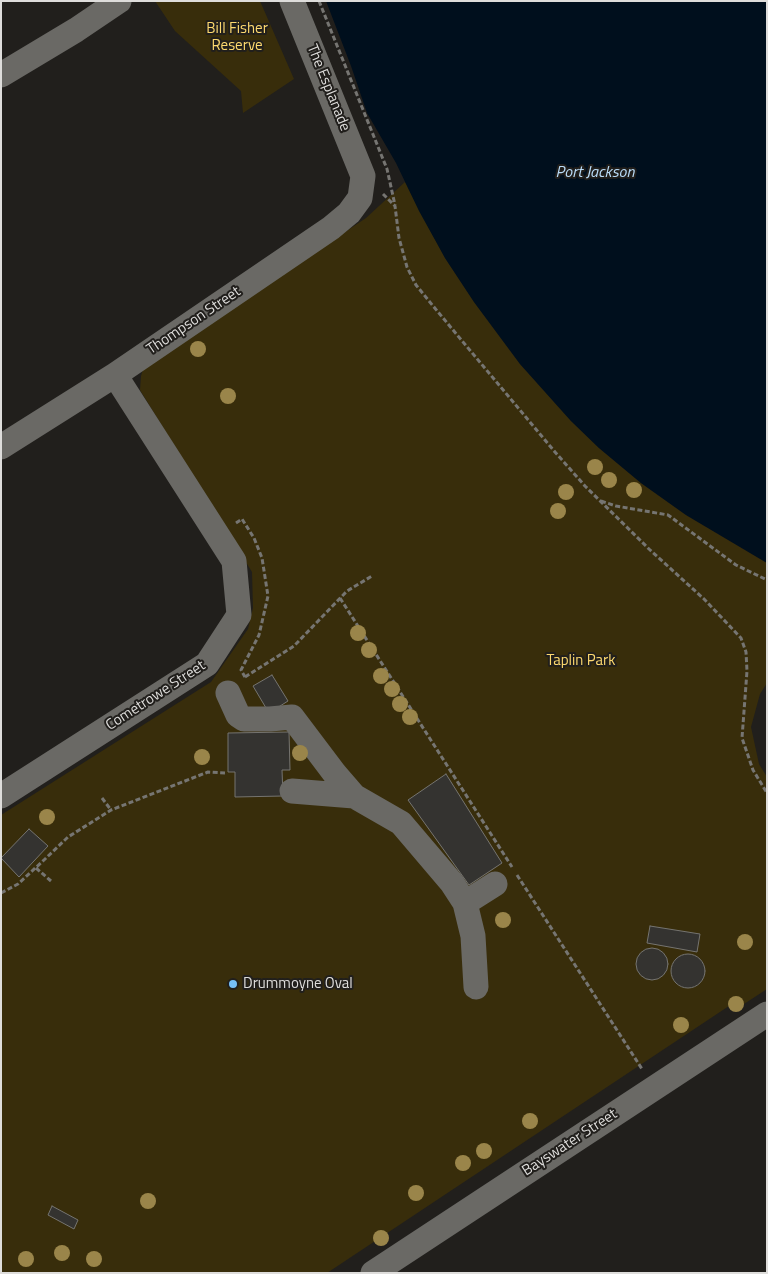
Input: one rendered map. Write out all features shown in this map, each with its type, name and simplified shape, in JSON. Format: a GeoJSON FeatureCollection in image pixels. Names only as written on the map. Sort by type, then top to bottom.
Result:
{"type":"FeatureCollection","features":[{"type":"Feature","properties":{"kind":"street"},"geometry":{"type":"LineString","coordinates":[[1,75],[76,30],[119,1]]}},
{"type":"Feature","properties":{"kind":"street","name":"The Esplanade"},"geometry":{"type":"LineString","coordinates":[[292,1],[363,176]]}},
{"type":"Feature","properties":{"kind":"street","name":"Thompson Street"},"geometry":{"type":"LineString","coordinates":[[1,447],[115,375],[331,228],[349,213],[360,198],[363,176]]}},
{"type":"Feature","properties":{"kind":"street","name":"Cometrowe Street"},"geometry":{"type":"LineString","coordinates":[[1,796],[208,664],[239,615],[234,561],[115,375]]}},
{"type":"Feature","properties":{"kind":"street"},"geometry":{"type":"LineString","coordinates":[[233,688],[238,715],[244,719],[270,720],[292,717],[354,796],[401,823],[452,883],[465,903],[473,936],[476,987]]}},
{"type":"Feature","properties":{"kind":"street"},"geometry":{"type":"LineString","coordinates":[[292,791],[354,796]]}},
{"type":"Feature","properties":{"kind":"street"},"geometry":{"type":"LineString","coordinates":[[465,903],[494,884]]}},
{"type":"Feature","properties":{"kind":"street","name":"Bayswater Street"},"geometry":{"type":"LineString","coordinates":[[373,1273],[767,1014]]}},
{"type":"Feature","properties":{"kind":"path"},"geometry":{"type":"LineString","coordinates":[[363,176],[395,206],[399,238],[407,267],[416,285],[555,452],[599,500],[704,599],[740,638],[746,652],[747,671],[742,738],[753,770],[767,793]]}},
{"type":"Feature","properties":{"kind":"path"},"geometry":{"type":"LineString","coordinates":[[599,500],[616,506],[668,516],[736,564],[767,580]]}},
{"type":"Feature","properties":{"kind":"path"},"geometry":{"type":"LineString","coordinates":[[233,688],[294,646],[347,591],[372,576]]}},
{"type":"Feature","properties":{"kind":"path"},"geometry":{"type":"LineString","coordinates":[[340,598],[654,1088]]}},
{"type":"Feature","properties":{"kind":"path"},"geometry":{"type":"LineString","coordinates":[[1,893],[18,884],[68,837],[111,810],[208,772],[225,772]]}},
{"type":"Feature","properties":{"kind":"path"},"geometry":{"type":"LineString","coordinates":[[102,798],[111,810]]}},
{"type":"Feature","properties":{"kind":"path"},"geometry":{"type":"LineString","coordinates":[[36,868],[51,881]]}},
{"type":"Feature","properties":{"kind":"green space","name":"Bill Fisher Reserve"},"geometry":{"type":"Polygon","coordinates":[[[155,1],[260,1],[294,79],[243,113],[241,91],[175,31],[155,1]]]}},
{"type":"Feature","properties":{"kind":"green space","name":"Taplin Park"},"geometry":{"type":"Polygon","coordinates":[[[405,182],[445,258],[474,302],[520,364],[571,421],[599,448],[641,483],[686,515],[767,563],[767,683],[760,694],[751,727],[759,764],[767,777],[767,989],[741,1006],[738,1000],[327,1273],[1,1273],[1,815],[211,682],[248,629],[253,608],[252,572],[140,390],[144,366],[366,218],[405,182]]]}},
{"type":"Feature","properties":{"kind":"water","name":"Port Jackson"},"geometry":{"type":"Polygon","coordinates":[[[326,1],[767,1],[767,563],[686,515],[641,483],[599,448],[571,421],[520,364],[474,302],[445,258],[419,211],[396,163],[367,113],[326,1]]]}},
{"type":"Feature","properties":{"kind":"building"},"geometry":{"type":"Polygon","coordinates":[[[272,675],[288,701],[269,713],[253,686],[272,675]]]}},
{"type":"Feature","properties":{"kind":"building"},"geometry":{"type":"Polygon","coordinates":[[[289,732],[290,770],[282,770],[283,796],[235,797],[235,772],[228,772],[228,733],[289,732]]]}},
{"type":"Feature","properties":{"kind":"building"},"geometry":{"type":"Polygon","coordinates":[[[446,774],[502,863],[469,885],[408,800],[446,774]]]}},
{"type":"Feature","properties":{"kind":"building"},"geometry":{"type":"Polygon","coordinates":[[[29,829],[48,846],[19,877],[1,858],[29,829]]]}},
{"type":"Feature","properties":{"kind":"building"},"geometry":{"type":"Polygon","coordinates":[[[650,926],[700,934],[697,952],[647,943],[650,926]]]}},
{"type":"Feature","properties":{"kind":"building"},"geometry":{"type":"Polygon","coordinates":[[[652,948],[664,952],[668,964],[664,976],[652,980],[640,976],[636,964],[640,952],[652,948]]]}},
{"type":"Feature","properties":{"kind":"building"},"geometry":{"type":"Polygon","coordinates":[[[688,954],[700,959],[705,971],[700,983],[688,988],[676,983],[671,971],[676,959],[688,954]]]}},
{"type":"Feature","properties":{"kind":"building"},"geometry":{"type":"Polygon","coordinates":[[[52,1206],[78,1220],[74,1229],[48,1215],[52,1206]]]}},
{"type":"Feature","properties":{"kind":"place","name":"Drummoyne Oval"},"geometry":{"type":"Point","coordinates":[233,984]}}]}
